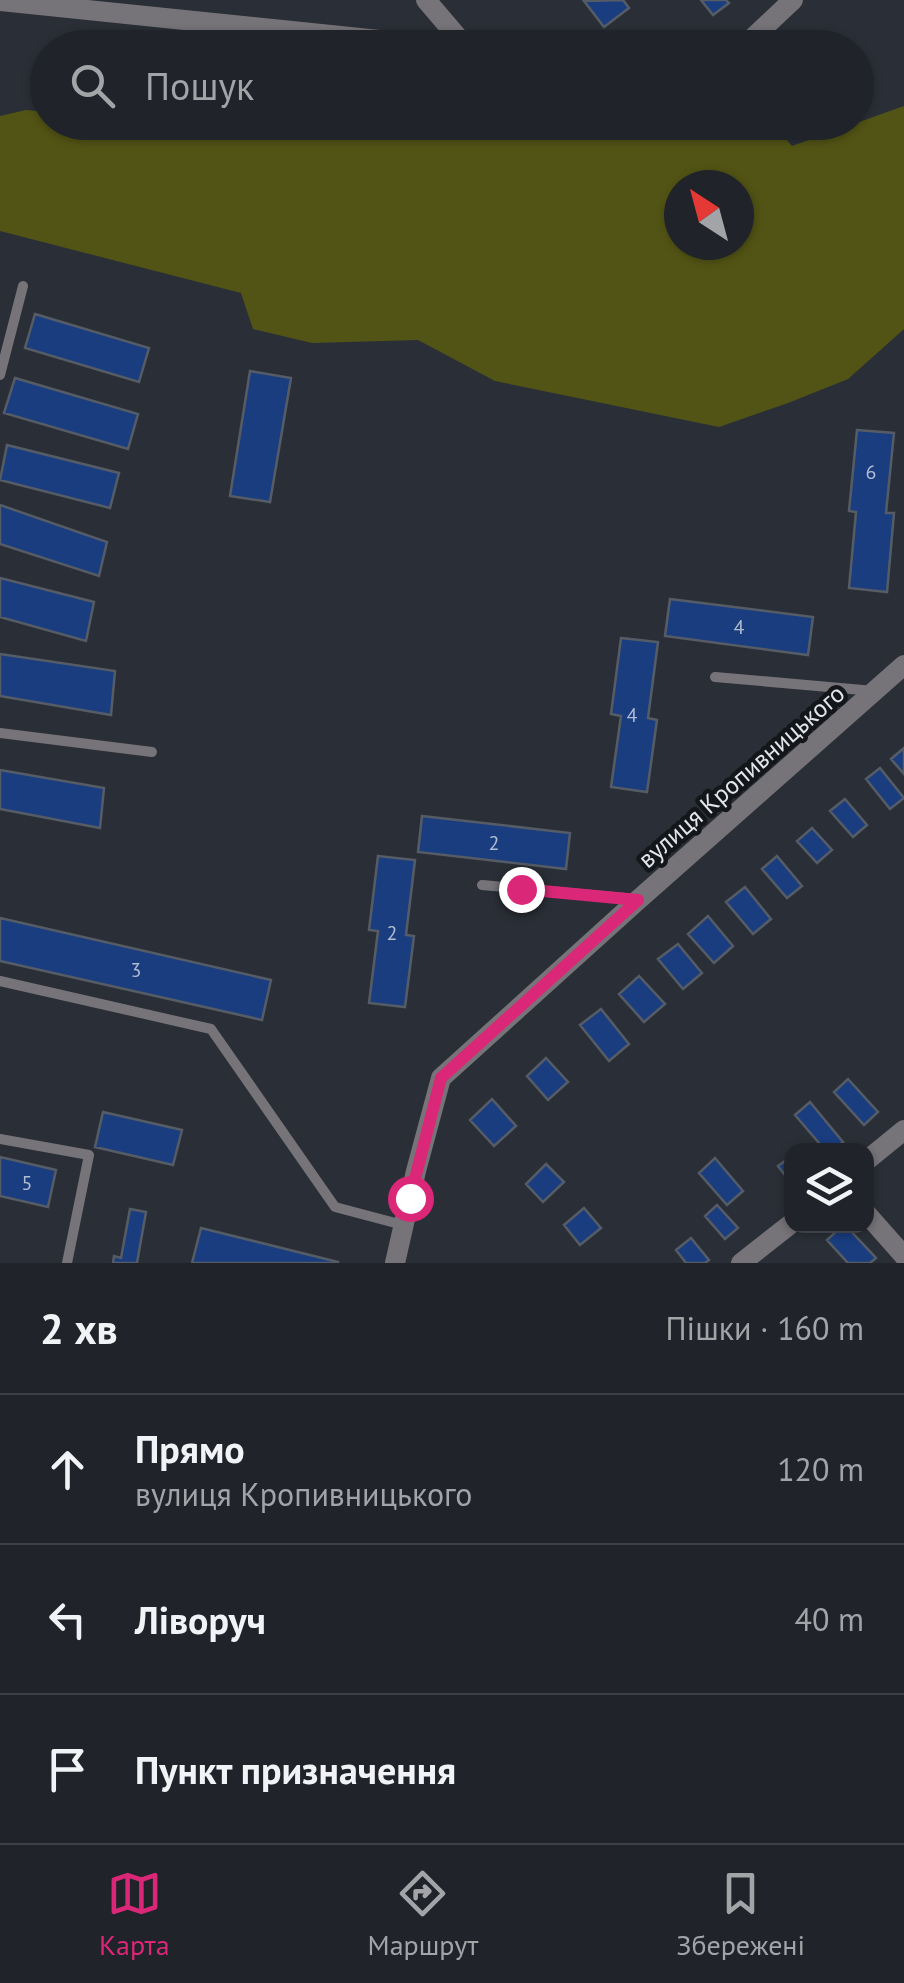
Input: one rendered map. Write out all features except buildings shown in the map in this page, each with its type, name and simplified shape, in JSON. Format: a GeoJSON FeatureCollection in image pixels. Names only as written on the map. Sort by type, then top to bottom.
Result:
{"type":"FeatureCollection","features":[{"type":"Feature","properties":{"kind":"street"},"geometry":{"type":"LineString","coordinates":[[426,0],[452,30]]}},
{"type":"Feature","properties":{"kind":"street"},"geometry":{"type":"LineString","coordinates":[[761,30],[793,0]]}},
{"type":"Feature","properties":{"kind":"street"},"geometry":{"type":"LineString","coordinates":[[0,1],[282,30]]}},
{"type":"Feature","properties":{"kind":"street","name":"вулиця Кропивницького"},"geometry":{"type":"LineString","coordinates":[[395,1263],[441,1078],[904,665]]}},
{"type":"Feature","properties":{"kind":"street"},"geometry":{"type":"LineString","coordinates":[[874,1155],[904,1130]]}},
{"type":"Feature","properties":{"kind":"street"},"geometry":{"type":"LineString","coordinates":[[874,1222],[904,1256]]}},
{"type":"Feature","properties":{"kind":"street"},"geometry":{"type":"LineString","coordinates":[[742,1263],[784,1229]]}},
{"type":"Feature","properties":{"kind":"lane"},"geometry":{"type":"LineString","coordinates":[[0,374],[23,286]]}},
{"type":"Feature","properties":{"kind":"lane"},"geometry":{"type":"LineString","coordinates":[[715,678],[875,691]]}},
{"type":"Feature","properties":{"kind":"lane"},"geometry":{"type":"LineString","coordinates":[[0,733],[152,752]]}},
{"type":"Feature","properties":{"kind":"lane"},"geometry":{"type":"LineString","coordinates":[[482,886],[638,900]]}},
{"type":"Feature","properties":{"kind":"lane"},"geometry":{"type":"LineString","coordinates":[[0,981],[211,1029],[335,1207],[404,1225]]}},
{"type":"Feature","properties":{"kind":"lane"},"geometry":{"type":"LineString","coordinates":[[0,1139],[89,1155],[67,1263]]}},
{"type":"Feature","properties":{"kind":"shaded area"},"geometry":{"type":"Polygon","coordinates":[[[904,106],[904,329],[848,379],[719,427],[495,381],[418,340],[312,343],[253,329],[241,293],[0,231],[0,116],[30,110],[30,140],[787,140],[792,146],[809,140],[874,140],[874,117],[904,106]]]}},
{"type":"Feature","properties":{"kind":"route"},"geometry":{"type":"LineString","coordinates":[[410,1198],[441,1078],[638,900],[521,889]]}}]}
